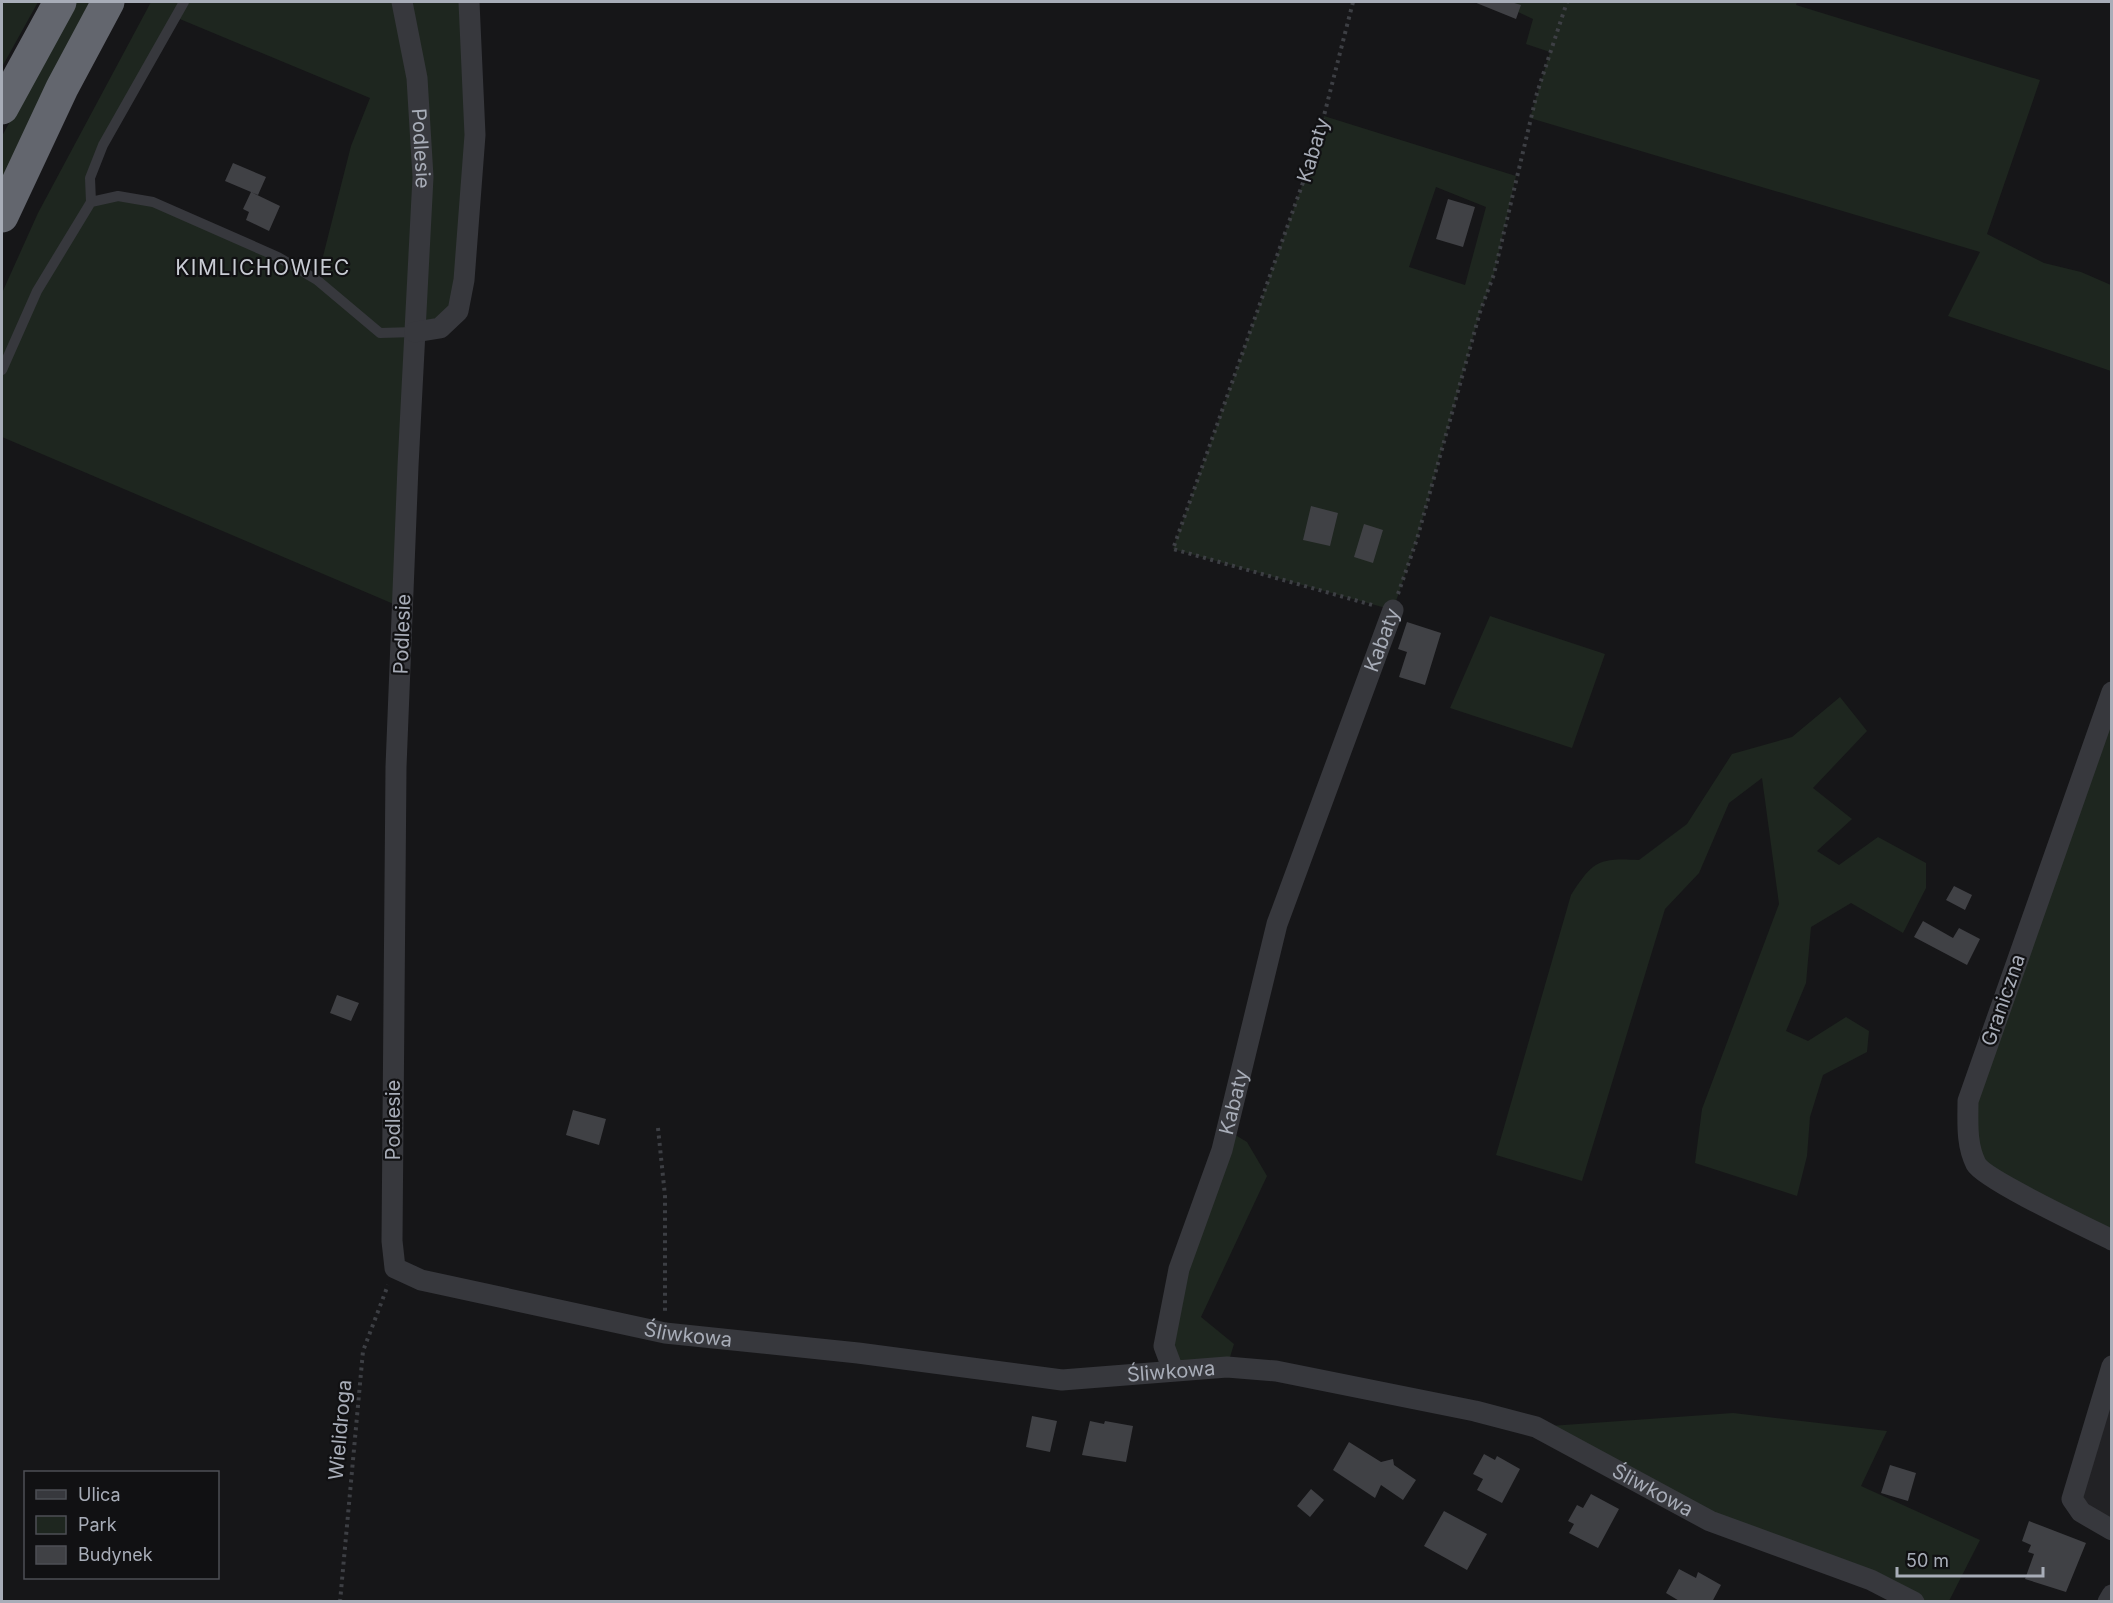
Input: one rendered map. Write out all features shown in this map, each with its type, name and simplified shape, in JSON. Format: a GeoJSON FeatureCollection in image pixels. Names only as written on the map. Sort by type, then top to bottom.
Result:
{"type":"FeatureCollection","features":[{"type":"Feature","properties":{"kind":"highway"},"geometry":{"type":"LineString","coordinates":[[2,108],[60,2]]}},
{"type":"Feature","properties":{"kind":"highway"},"geometry":{"type":"LineString","coordinates":[[2,216],[62,88],[108,2]]}},
{"type":"Feature","properties":{"kind":"street","name":"Podlesie"},"geometry":{"type":"LineString","coordinates":[[395,1268],[392,1230],[396,767],[423,177],[417,78],[402,2]]}},
{"type":"Feature","properties":{"kind":"street"},"geometry":{"type":"LineString","coordinates":[[415,332],[440,328],[458,311],[464,280],[475,135],[469,2]]}},
{"type":"Feature","properties":{"kind":"street","name":"Kabaty"},"geometry":{"type":"LineString","coordinates":[[1173,1370],[1164,1346],[1179,1269],[1222,1150],[1276,924],[1393,610]]}},
{"type":"Feature","properties":{"kind":"street","name":"Graniczna"},"geometry":{"type":"LineString","coordinates":[[2112,692],[1968,1101],[1968,1138],[1977,1166],[2007,1186],[2112,1240]]}},
{"type":"Feature","properties":{"kind":"street","name":"Śliwkowa"},"geometry":{"type":"LineString","coordinates":[[395,1268],[421,1280],[665,1333],[858,1353],[1062,1380],[1227,1367],[1276,1371],[1475,1411],[1536,1427],[1710,1521],[1871,1580],[1914,1602]]}},
{"type":"Feature","properties":{"kind":"street"},"geometry":{"type":"LineString","coordinates":[[2112,1366],[2072,1499],[2080,1512],[2112,1530]]}},
{"type":"Feature","properties":{"kind":"street"},"geometry":{"type":"LineString","coordinates":[[2108,1602],[2112,1595]]}},
{"type":"Feature","properties":{"kind":"lane"},"geometry":{"type":"LineString","coordinates":[[2,370],[37,291],[91,202],[90,178],[103,145],[184,2]]}},
{"type":"Feature","properties":{"kind":"lane"},"geometry":{"type":"LineString","coordinates":[[91,202],[118,196],[153,201],[278,257],[317,280],[380,333],[415,332]]}},
{"type":"Feature","properties":{"kind":"path","name":"Kabaty"},"geometry":{"type":"LineString","coordinates":[[1353,2],[1317,143],[1173,549],[1393,610]]}},
{"type":"Feature","properties":{"kind":"path"},"geometry":{"type":"LineString","coordinates":[[1393,610],[1417,540],[1480,312],[1494,274],[1535,101],[1567,2]]}},
{"type":"Feature","properties":{"kind":"path"},"geometry":{"type":"LineString","coordinates":[[658,1128],[665,1196],[665,1333]]}},
{"type":"Feature","properties":{"kind":"path","name":"Wielidroga"},"geometry":{"type":"LineString","coordinates":[[340,1602],[363,1351],[395,1268]]}},
{"type":"Feature","properties":{"kind":"shaded area"},"geometry":{"type":"Polygon","coordinates":[[[2111,1366],[2111,1530],[2081,1512],[2090,1438],[2111,1366]]]}},
{"type":"Feature","properties":{"kind":"green space"},"geometry":{"type":"Polygon","coordinates":[[[2,2],[38,2],[2,67],[2,2]]]}},
{"type":"Feature","properties":{"kind":"green space"},"geometry":{"type":"Polygon","coordinates":[[[75,2],[94,2],[2,186],[2,136],[75,2]]]}},
{"type":"Feature","properties":{"kind":"green space"},"geometry":{"type":"Polygon","coordinates":[[[151,2],[469,2],[475,135],[458,311],[415,332],[403,608],[2,437],[2,293],[38,213],[151,2]],[[175,17],[90,178],[91,202],[118,196],[153,202],[317,280],[351,146],[370,98],[175,17]]]}},
{"type":"Feature","properties":{"kind":"green space"},"geometry":{"type":"Polygon","coordinates":[[[1497,2],[1797,2],[1796,5],[2040,80],[1987,234],[2044,263],[2081,272],[2111,285],[2111,371],[1948,316],[1980,252],[1530,118],[1550,52],[1526,44],[1533,19],[1497,2]]]}},
{"type":"Feature","properties":{"kind":"green space"},"geometry":{"type":"Polygon","coordinates":[[[1324,116],[1516,176],[1494,274],[1480,312],[1417,539],[1393,610],[1173,549],[1317,143],[1324,116]],[[1436,187],[1409,267],[1465,285],[1486,207],[1436,187]]]}},
{"type":"Feature","properties":{"kind":"green space"},"geometry":{"type":"Polygon","coordinates":[[[1490,616],[1605,654],[1572,748],[1450,708],[1490,616]]]}},
{"type":"Feature","properties":{"kind":"green space"},"geometry":{"type":"Polygon","coordinates":[[[2111,692],[2111,1240],[1977,1166],[1968,1101],[2111,692]]]}},
{"type":"Feature","properties":{"kind":"green space"},"geometry":{"type":"Polygon","coordinates":[[[1840,697],[1867,731],[1813,788],[1852,819],[1817,851],[1839,865],[1878,837],[1926,863],[1926,888],[1903,933],[1851,903],[1811,927],[1806,983],[1786,1031],[1808,1041],[1846,1017],[1869,1031],[1867,1052],[1823,1075],[1810,1117],[1807,1156],[1797,1196],[1695,1163],[1702,1109],[1779,904],[1762,778],[1729,803],[1699,873],[1665,909],[1582,1181],[1496,1155],[1571,895],[1585,875],[1591,868],[1605,861],[1639,860],[1687,824],[1732,754],[1792,737],[1840,697]]]}},
{"type":"Feature","properties":{"kind":"green space"},"geometry":{"type":"Polygon","coordinates":[[[1227,1130],[1247,1142],[1267,1176],[1201,1317],[1234,1344],[1227,1367],[1173,1370],[1179,1269],[1227,1130]]]}},
{"type":"Feature","properties":{"kind":"green space"},"geometry":{"type":"Polygon","coordinates":[[[1733,1413],[1887,1431],[1861,1486],[1980,1540],[1949,1601],[1914,1601],[1710,1521],[1536,1427],[1733,1413]]]}},
{"type":"Feature","properties":{"kind":"building"},"geometry":{"type":"Polygon","coordinates":[[[1474,2],[1511,2],[1521,5],[1516,19],[1474,2]]]}},
{"type":"Feature","properties":{"kind":"building"},"geometry":{"type":"Polygon","coordinates":[[[233,163],[266,177],[258,195],[225,181],[233,163]]]}},
{"type":"Feature","properties":{"kind":"building"},"geometry":{"type":"Polygon","coordinates":[[[251,192],[280,206],[269,231],[246,220],[249,212],[243,209],[251,192]]]}},
{"type":"Feature","properties":{"kind":"building"},"geometry":{"type":"Polygon","coordinates":[[[1448,199],[1475,207],[1463,247],[1436,239],[1448,199]]]}},
{"type":"Feature","properties":{"kind":"building"},"geometry":{"type":"Polygon","coordinates":[[[1311,506],[1338,513],[1330,546],[1303,540],[1311,506]]]}},
{"type":"Feature","properties":{"kind":"building"},"geometry":{"type":"Polygon","coordinates":[[[1364,524],[1383,530],[1373,563],[1354,557],[1364,524]]]}},
{"type":"Feature","properties":{"kind":"building"},"geometry":{"type":"Polygon","coordinates":[[[1407,622],[1441,633],[1425,685],[1399,677],[1407,652],[1398,649],[1407,622]]]}},
{"type":"Feature","properties":{"kind":"building"},"geometry":{"type":"Polygon","coordinates":[[[1954,886],[1972,895],[1965,910],[1946,900],[1954,886]]]}},
{"type":"Feature","properties":{"kind":"building"},"geometry":{"type":"Polygon","coordinates":[[[1923,921],[1953,938],[1959,928],[1980,939],[1967,965],[1914,937],[1923,921]]]}},
{"type":"Feature","properties":{"kind":"building"},"geometry":{"type":"Polygon","coordinates":[[[337,995],[359,1003],[351,1021],[330,1013],[337,995]]]}},
{"type":"Feature","properties":{"kind":"building"},"geometry":{"type":"Polygon","coordinates":[[[573,1110],[606,1119],[599,1145],[566,1135],[573,1110]]]}},
{"type":"Feature","properties":{"kind":"building"},"geometry":{"type":"Polygon","coordinates":[[[1032,1416],[1057,1421],[1050,1452],[1026,1447],[1032,1416]]]}},
{"type":"Feature","properties":{"kind":"building"},"geometry":{"type":"Polygon","coordinates":[[[1090,1421],[1133,1426],[1126,1462],[1082,1455],[1090,1421]]]}},
{"type":"Feature","properties":{"kind":"building"},"geometry":{"type":"Polygon","coordinates":[[[1349,1442],[1381,1462],[1393,1459],[1394,1465],[1416,1480],[1403,1500],[1381,1485],[1375,1498],[1333,1470],[1349,1442]]]}},
{"type":"Feature","properties":{"kind":"building"},"geometry":{"type":"Polygon","coordinates":[[[1484,1454],[1495,1460],[1497,1456],[1520,1469],[1502,1503],[1477,1490],[1483,1479],[1473,1474],[1484,1454]]]}},
{"type":"Feature","properties":{"kind":"building"},"geometry":{"type":"Polygon","coordinates":[[[1890,1465],[1916,1473],[1908,1501],[1881,1493],[1890,1465]]]}},
{"type":"Feature","properties":{"kind":"building"},"geometry":{"type":"Polygon","coordinates":[[[1311,1489],[1324,1500],[1310,1517],[1297,1506],[1311,1489]]]}},
{"type":"Feature","properties":{"kind":"building"},"geometry":{"type":"Polygon","coordinates":[[[1591,1494],[1619,1509],[1598,1548],[1569,1533],[1574,1524],[1568,1521],[1577,1505],[1583,1508],[1591,1494]]]}},
{"type":"Feature","properties":{"kind":"building"},"geometry":{"type":"Polygon","coordinates":[[[1444,1511],[1487,1534],[1467,1570],[1424,1546],[1444,1511]]]}},
{"type":"Feature","properties":{"kind":"building"},"geometry":{"type":"Polygon","coordinates":[[[2029,1521],[2086,1543],[2066,1592],[2025,1579],[2034,1554],[2028,1552],[2031,1545],[2022,1541],[2029,1521]]]}},
{"type":"Feature","properties":{"kind":"building"},"geometry":{"type":"Polygon","coordinates":[[[1679,1569],[1696,1578],[1698,1572],[1721,1585],[1712,1602],[1681,1602],[1666,1593],[1679,1569]]]}},
{"type":"Feature","properties":{"kind":"district","name":"KIMLICHOWIEC"},"geometry":{"type":"Point","coordinates":[263,268]}}]}
